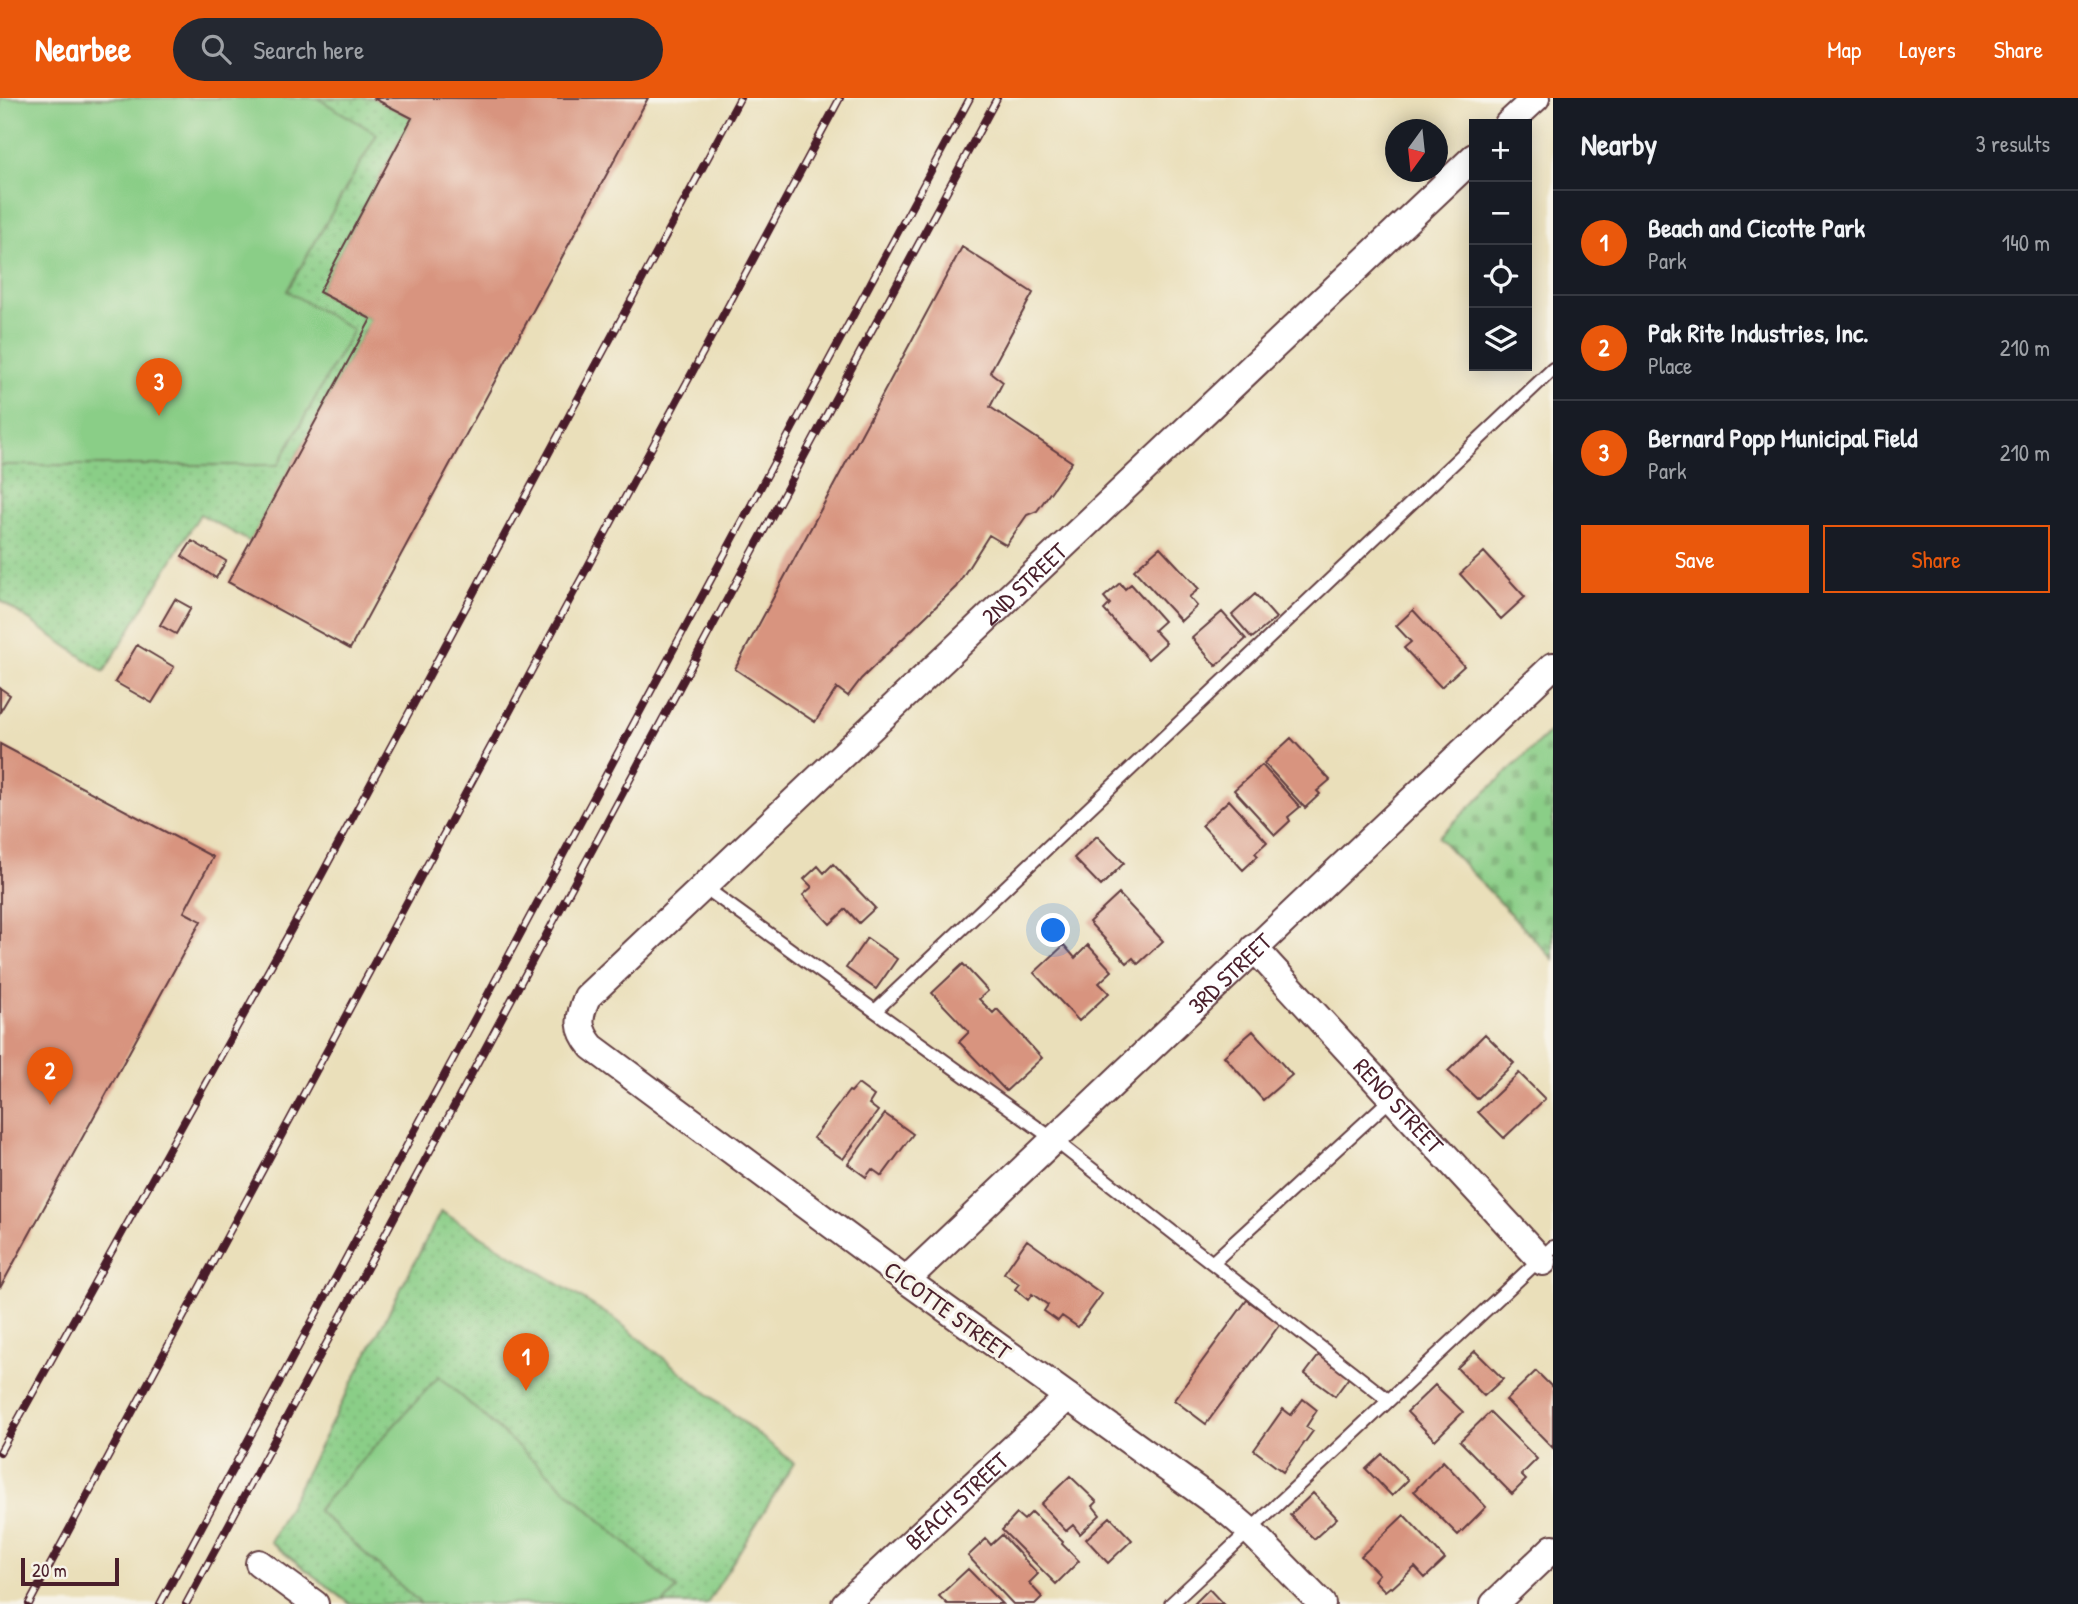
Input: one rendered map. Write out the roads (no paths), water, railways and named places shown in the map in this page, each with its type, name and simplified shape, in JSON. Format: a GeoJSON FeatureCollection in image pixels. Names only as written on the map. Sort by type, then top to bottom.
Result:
{"type":"FeatureCollection","features":[{"type":"Feature","properties":{"kind":"street"},"geometry":{"type":"LineString","coordinates":[[1513,119],[1536,98]]}},
{"type":"Feature","properties":{"kind":"street","name":"2ND STREET"},"geometry":{"type":"LineString","coordinates":[[579,1016],[587,997],[1469,162]]}},
{"type":"Feature","properties":{"kind":"street","name":"3RD STREET"},"geometry":{"type":"LineString","coordinates":[[906,1279],[1553,666]]}},
{"type":"Feature","properties":{"kind":"street","name":"RENO STREET"},"geometry":{"type":"LineString","coordinates":[[1254,948],[1545,1256]]}},
{"type":"Feature","properties":{"kind":"street","name":"CICOTTE STREET"},"geometry":{"type":"LineString","coordinates":[[579,1016],[583,1036],[592,1047],[1250,1531],[1322,1604]]}},
{"type":"Feature","properties":{"kind":"street","name":"BEACH STREET"},"geometry":{"type":"LineString","coordinates":[[845,1604],[1068,1397]]}},
{"type":"Feature","properties":{"kind":"street"},"geometry":{"type":"LineString","coordinates":[[1494,1604],[1553,1548]]}},
{"type":"Feature","properties":{"kind":"street"},"geometry":{"type":"LineString","coordinates":[[259,1563],[315,1604]]}},
{"type":"Feature","properties":{"kind":"lane"},"geometry":{"type":"LineString","coordinates":[[875,1011],[1553,369]]}},
{"type":"Feature","properties":{"kind":"lane"},"geometry":{"type":"LineString","coordinates":[[703,886],[1053,1139],[1388,1400]]}},
{"type":"Feature","properties":{"kind":"lane"},"geometry":{"type":"LineString","coordinates":[[1213,1263],[1392,1097]]}},
{"type":"Feature","properties":{"kind":"lane"},"geometry":{"type":"LineString","coordinates":[[1171,1604],[1545,1256]]}},
{"type":"Feature","properties":{"kind":"railway"},"geometry":{"type":"LineString","coordinates":[[0,1452],[321,876],[740,98]]}},
{"type":"Feature","properties":{"kind":"railway"},"geometry":{"type":"LineString","coordinates":[[29,1604],[840,98]]}},
{"type":"Feature","properties":{"kind":"railway"},"geometry":{"type":"LineString","coordinates":[[160,1604],[970,98]]}},
{"type":"Feature","properties":{"kind":"railway"},"geometry":{"type":"LineString","coordinates":[[186,1604],[997,98]]}},
{"type":"Feature","properties":{"kind":"place","name":"Bernard Popp Municipal Field"},"geometry":{"type":"Point","coordinates":[159,416]}},
{"type":"Feature","properties":{"kind":"place","name":"Pak Rite Industries, Inc."},"geometry":{"type":"Point","coordinates":[50,1105]}},
{"type":"Feature","properties":{"kind":"place","name":"Beach and Cicotte Park"},"geometry":{"type":"Point","coordinates":[526,1391]}}]}
